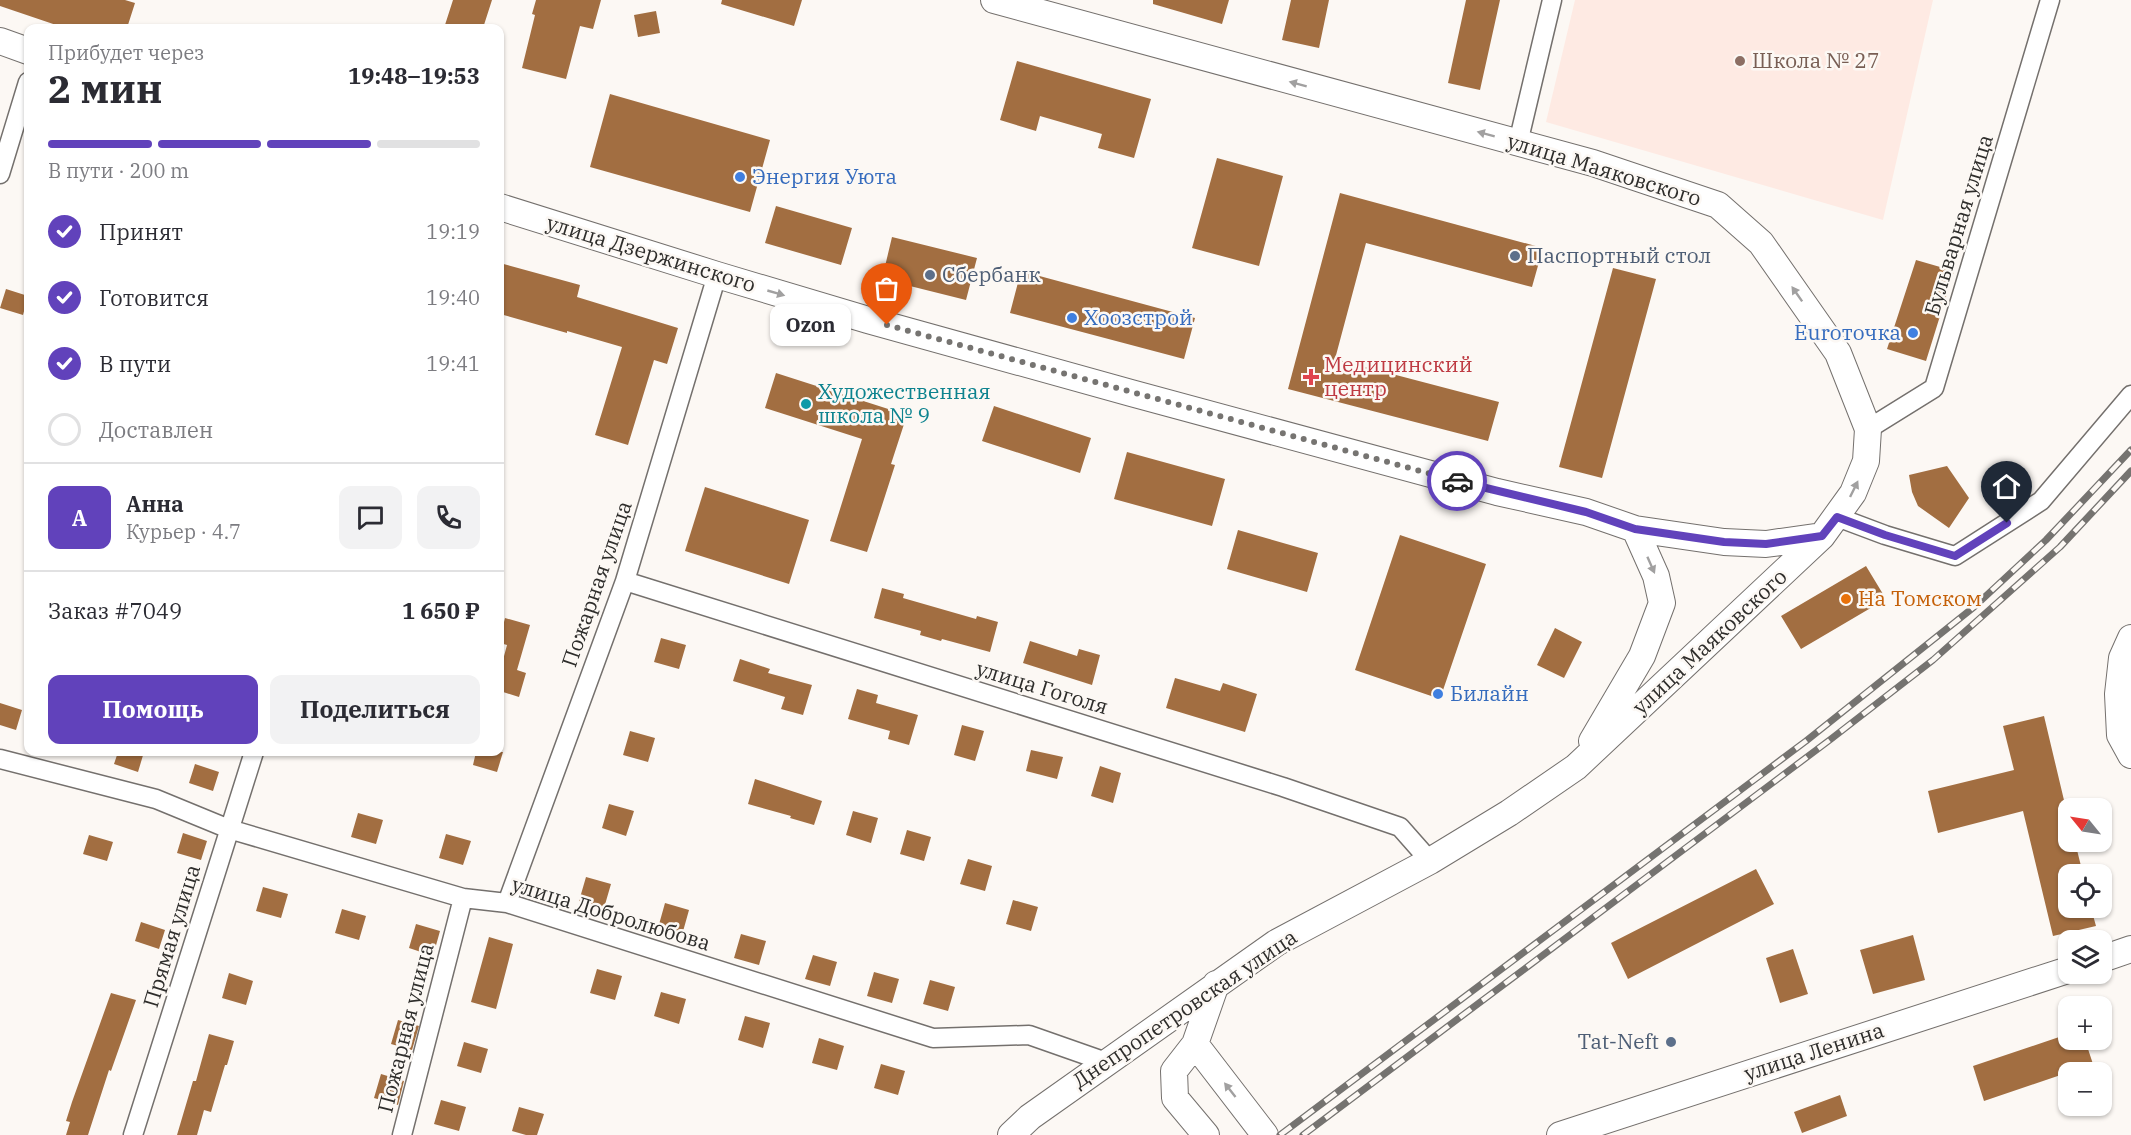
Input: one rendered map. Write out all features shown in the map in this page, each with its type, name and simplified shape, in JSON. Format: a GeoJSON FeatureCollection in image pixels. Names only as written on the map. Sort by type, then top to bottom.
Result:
{"type":"FeatureCollection","features":[{"type":"Feature","properties":{"kind":"main road","name":"улица Маяковского"},"geometry":{"type":"LineString","coordinates":[[994,0],[1593,163],[1718,205],[1761,243],[1838,353],[1868,429],[1866,461],[1853,493],[1830,526],[1576,767],[1509,813],[1430,861]]}},
{"type":"Feature","properties":{"kind":"main road"},"geometry":{"type":"LineString","coordinates":[[0,41],[24,50]]}},
{"type":"Feature","properties":{"kind":"main road","name":"улица Дзержинского"},"geometry":{"type":"LineString","coordinates":[[504,208],[868,320],[1497,492],[1586,512],[1635,529],[1724,542],[1766,544],[1830,526]]}},
{"type":"Feature","properties":{"kind":"main road"},"geometry":{"type":"LineString","coordinates":[[1576,767],[1642,656],[1662,603],[1656,576],[1635,529]]}},
{"type":"Feature","properties":{"kind":"main road"},"geometry":{"type":"LineString","coordinates":[[2131,638],[2122,658],[2118,694],[2120,735],[2131,755]]}},
{"type":"Feature","properties":{"kind":"main road","name":"Днепропетровская улица"},"geometry":{"type":"LineString","coordinates":[[1011,1135],[1030,1117],[1276,943],[1430,861]]}},
{"type":"Feature","properties":{"kind":"main road"},"geometry":{"type":"LineString","coordinates":[[2112,956],[2131,949]]}},
{"type":"Feature","properties":{"kind":"main road","name":"улица Ленина"},"geometry":{"type":"LineString","coordinates":[[1560,1135],[2058,973]]}},
{"type":"Feature","properties":{"kind":"main road"},"geometry":{"type":"LineString","coordinates":[[1206,1135],[1175,1098],[1174,1071],[1195,1044],[1216,984]]}},
{"type":"Feature","properties":{"kind":"main road"},"geometry":{"type":"LineString","coordinates":[[1195,1044],[1265,1135]]}},
{"type":"Feature","properties":{"kind":"street"},"geometry":{"type":"LineString","coordinates":[[1518,143],[1552,0]]}},
{"type":"Feature","properties":{"kind":"street","name":"Бульварная улица"},"geometry":{"type":"LineString","coordinates":[[1868,429],[1934,388],[2050,0]]}},
{"type":"Feature","properties":{"kind":"street"},"geometry":{"type":"LineString","coordinates":[[0,174],[24,95]]}},
{"type":"Feature","properties":{"kind":"street","name":"Пожарная улица"},"geometry":{"type":"LineString","coordinates":[[507,903],[625,581],[717,275]]}},
{"type":"Feature","properties":{"kind":"street"},"geometry":{"type":"LineString","coordinates":[[1830,526],[1885,535],[1955,556],[2041,501],[2131,395]]}},
{"type":"Feature","properties":{"kind":"street","name":"улица Гоголя"},"geometry":{"type":"LineString","coordinates":[[625,581],[1283,787],[1389,823],[1400,827],[1430,861]]}},
{"type":"Feature","properties":{"kind":"street","name":"Прямая улица"},"geometry":{"type":"LineString","coordinates":[[133,1135],[253,756]]}},
{"type":"Feature","properties":{"kind":"street","name":"улица Добролюбова"},"geometry":{"type":"LineString","coordinates":[[0,759],[156,799],[229,829],[463,898],[507,903],[933,1038],[1029,1035],[1106,1062]]}},
{"type":"Feature","properties":{"kind":"street","name":"Пожарная улица"},"geometry":{"type":"LineString","coordinates":[[406,1134],[463,898]]}},
{"type":"Feature","properties":{"kind":"shaded area","name":"Школа № 27"},"geometry":{"type":"Polygon","coordinates":[[[1575,0],[1933,0],[1883,220],[1546,122],[1575,0]]]}},
{"type":"Feature","properties":{"kind":"building"},"geometry":{"type":"Polygon","coordinates":[[[0,0],[125,0],[135,3],[128,24],[53,24],[0,6],[0,0]]]}},
{"type":"Feature","properties":{"kind":"building"},"geometry":{"type":"Polygon","coordinates":[[[453,0],[492,0],[484,24],[445,24],[453,0]]]}},
{"type":"Feature","properties":{"kind":"building"},"geometry":{"type":"Polygon","coordinates":[[[536,0],[601,0],[593,29],[580,26],[566,79],[522,68],[535,15],[532,14],[536,0]]]}},
{"type":"Feature","properties":{"kind":"building"},"geometry":{"type":"Polygon","coordinates":[[[722,0],[802,0],[794,26],[721,4],[722,0]]]}},
{"type":"Feature","properties":{"kind":"building"},"geometry":{"type":"Polygon","coordinates":[[[1153,0],[1229,0],[1222,24],[1153,4],[1153,0]]]}},
{"type":"Feature","properties":{"kind":"building"},"geometry":{"type":"Polygon","coordinates":[[[1291,0],[1329,0],[1319,48],[1282,40],[1291,0]]]}},
{"type":"Feature","properties":{"kind":"building"},"geometry":{"type":"Polygon","coordinates":[[[1466,0],[1500,0],[1480,90],[1448,83],[1466,0]]]}},
{"type":"Feature","properties":{"kind":"building"},"geometry":{"type":"Polygon","coordinates":[[[656,11],[660,33],[638,37],[634,15],[656,11]]]}},
{"type":"Feature","properties":{"kind":"building"},"geometry":{"type":"Polygon","coordinates":[[[1017,61],[1151,99],[1134,158],[1098,148],[1102,134],[1040,116],[1036,131],[1000,120],[1017,61]]]}},
{"type":"Feature","properties":{"kind":"building"},"geometry":{"type":"Polygon","coordinates":[[[610,94],[770,140],[750,212],[590,167],[610,94]]]}},
{"type":"Feature","properties":{"kind":"building"},"geometry":{"type":"Polygon","coordinates":[[[1217,158],[1283,176],[1259,266],[1192,248],[1217,158]]]}},
{"type":"Feature","properties":{"kind":"building"},"geometry":{"type":"Polygon","coordinates":[[[1340,193],[1543,248],[1532,287],[1366,243],[1335,359],[1499,402],[1488,441],[1288,389],[1340,193]]]}},
{"type":"Feature","properties":{"kind":"building"},"geometry":{"type":"Polygon","coordinates":[[[776,206],[852,228],[841,265],[765,243],[776,206]]]}},
{"type":"Feature","properties":{"kind":"building"},"geometry":{"type":"Polygon","coordinates":[[[892,237],[977,258],[966,300],[882,279],[892,237]]]}},
{"type":"Feature","properties":{"kind":"building"},"geometry":{"type":"Polygon","coordinates":[[[1916,260],[1954,271],[1926,361],[1887,349],[1916,260]]]}},
{"type":"Feature","properties":{"kind":"building"},"geometry":{"type":"Polygon","coordinates":[[[504,264],[580,285],[577,297],[678,328],[667,364],[654,360],[628,445],[595,435],[622,347],[567,331],[567,333],[504,315],[504,264]]]}},
{"type":"Feature","properties":{"kind":"building"},"geometry":{"type":"Polygon","coordinates":[[[1613,268],[1656,279],[1602,478],[1559,467],[1613,268]]]}},
{"type":"Feature","properties":{"kind":"building"},"geometry":{"type":"Polygon","coordinates":[[[1021,271],[1195,318],[1184,359],[1010,313],[1021,271]]]}},
{"type":"Feature","properties":{"kind":"building"},"geometry":{"type":"Polygon","coordinates":[[[6,289],[24,295],[23,315],[0,308],[6,289]]]}},
{"type":"Feature","properties":{"kind":"building"},"geometry":{"type":"Polygon","coordinates":[[[776,373],[907,415],[891,464],[895,465],[867,552],[830,541],[862,439],[765,408],[776,373]]]}},
{"type":"Feature","properties":{"kind":"building"},"geometry":{"type":"Polygon","coordinates":[[[994,406],[1091,438],[1080,473],[982,441],[994,406]]]}},
{"type":"Feature","properties":{"kind":"building"},"geometry":{"type":"Polygon","coordinates":[[[1127,452],[1225,479],[1212,526],[1114,499],[1127,452]]]}},
{"type":"Feature","properties":{"kind":"building"},"geometry":{"type":"Polygon","coordinates":[[[1947,466],[1969,498],[1949,528],[1918,506],[1912,492],[1909,475],[1947,466]]]}},
{"type":"Feature","properties":{"kind":"building"},"geometry":{"type":"Polygon","coordinates":[[[705,487],[809,520],[789,584],[685,551],[705,487]]]}},
{"type":"Feature","properties":{"kind":"building"},"geometry":{"type":"Polygon","coordinates":[[[1238,530],[1318,553],[1307,592],[1227,569],[1238,530]]]}},
{"type":"Feature","properties":{"kind":"building"},"geometry":{"type":"Polygon","coordinates":[[[1400,535],[1486,564],[1440,699],[1355,670],[1400,535]]]}},
{"type":"Feature","properties":{"kind":"building"},"geometry":{"type":"Polygon","coordinates":[[[1866,566],[1886,599],[1801,649],[1781,616],[1866,566]]]}},
{"type":"Feature","properties":{"kind":"building"},"geometry":{"type":"Polygon","coordinates":[[[882,588],[904,594],[903,598],[976,619],[977,616],[998,622],[990,652],[920,635],[921,631],[874,618],[882,588]]]}},
{"type":"Feature","properties":{"kind":"building"},"geometry":{"type":"Polygon","coordinates":[[[505,618],[530,625],[517,670],[526,673],[519,697],[504,692],[504,656],[507,645],[504,644],[505,618]]]}},
{"type":"Feature","properties":{"kind":"building"},"geometry":{"type":"Polygon","coordinates":[[[1555,628],[1582,642],[1564,678],[1537,665],[1555,628]]]}},
{"type":"Feature","properties":{"kind":"building"},"geometry":{"type":"Polygon","coordinates":[[[661,638],[686,645],[679,669],[654,662],[661,638]]]}},
{"type":"Feature","properties":{"kind":"building"},"geometry":{"type":"Polygon","coordinates":[[[1030,641],[1077,656],[1079,649],[1100,655],[1092,685],[1023,663],[1030,641]]]}},
{"type":"Feature","properties":{"kind":"building"},"geometry":{"type":"Polygon","coordinates":[[[740,659],[770,669],[768,673],[812,685],[803,715],[781,709],[785,697],[733,681],[740,659]]]}},
{"type":"Feature","properties":{"kind":"building"},"geometry":{"type":"Polygon","coordinates":[[[1175,678],[1220,691],[1223,683],[1257,694],[1245,732],[1166,708],[1175,678]]]}},
{"type":"Feature","properties":{"kind":"building"},"geometry":{"type":"Polygon","coordinates":[[[857,689],[878,695],[876,703],[918,715],[909,745],[888,739],[890,731],[848,719],[857,689]]]}},
{"type":"Feature","properties":{"kind":"building"},"geometry":{"type":"Polygon","coordinates":[[[0,703],[22,710],[16,730],[0,725],[0,703]]]}},
{"type":"Feature","properties":{"kind":"building"},"geometry":{"type":"Polygon","coordinates":[[[2044,716],[2063,798],[2058,798],[2058,852],[2078,852],[2080,864],[2058,864],[2058,918],[2094,918],[2096,926],[2079,930],[2058,930],[2058,935],[2053,936],[2023,811],[1938,833],[1928,791],[2014,770],[2003,726],[2044,716]]]}},
{"type":"Feature","properties":{"kind":"building"},"geometry":{"type":"Polygon","coordinates":[[[962,725],[984,731],[975,761],[954,755],[962,725]]]}},
{"type":"Feature","properties":{"kind":"building"},"geometry":{"type":"Polygon","coordinates":[[[630,731],[655,738],[648,762],[623,755],[630,731]]]}},
{"type":"Feature","properties":{"kind":"building"},"geometry":{"type":"Polygon","coordinates":[[[1031,750],[1063,757],[1057,779],[1026,771],[1031,750]]]}},
{"type":"Feature","properties":{"kind":"building"},"geometry":{"type":"Polygon","coordinates":[[[117,756],[143,756],[138,772],[114,764],[117,756]]]}},
{"type":"Feature","properties":{"kind":"building"},"geometry":{"type":"Polygon","coordinates":[[[475,756],[502,756],[497,772],[473,765],[475,756]]]}},
{"type":"Feature","properties":{"kind":"building"},"geometry":{"type":"Polygon","coordinates":[[[195,764],[219,772],[213,791],[189,783],[195,764]]]}},
{"type":"Feature","properties":{"kind":"building"},"geometry":{"type":"Polygon","coordinates":[[[1100,766],[1121,773],[1113,803],[1091,796],[1100,766]]]}},
{"type":"Feature","properties":{"kind":"building"},"geometry":{"type":"Polygon","coordinates":[[[755,779],[822,801],[814,825],[748,804],[755,779]]]}},
{"type":"Feature","properties":{"kind":"building"},"geometry":{"type":"Polygon","coordinates":[[[609,804],[634,811],[626,836],[602,828],[609,804]]]}},
{"type":"Feature","properties":{"kind":"building"},"geometry":{"type":"Polygon","coordinates":[[[853,811],[878,818],[871,843],[846,835],[853,811]]]}},
{"type":"Feature","properties":{"kind":"building"},"geometry":{"type":"Polygon","coordinates":[[[358,813],[383,820],[376,844],[351,837],[358,813]]]}},
{"type":"Feature","properties":{"kind":"building"},"geometry":{"type":"Polygon","coordinates":[[[907,830],[931,837],[924,861],[900,854],[907,830]]]}},
{"type":"Feature","properties":{"kind":"building"},"geometry":{"type":"Polygon","coordinates":[[[183,833],[207,841],[201,860],[177,853],[183,833]]]}},
{"type":"Feature","properties":{"kind":"building"},"geometry":{"type":"Polygon","coordinates":[[[446,834],[471,841],[463,865],[439,858],[446,834]]]}},
{"type":"Feature","properties":{"kind":"building"},"geometry":{"type":"Polygon","coordinates":[[[89,835],[113,842],[107,861],[83,854],[89,835]]]}},
{"type":"Feature","properties":{"kind":"building"},"geometry":{"type":"Polygon","coordinates":[[[968,859],[992,866],[985,891],[960,884],[968,859]]]}},
{"type":"Feature","properties":{"kind":"building"},"geometry":{"type":"Polygon","coordinates":[[[1756,869],[1774,904],[1628,979],[1611,943],[1756,869]]]}},
{"type":"Feature","properties":{"kind":"building"},"geometry":{"type":"Polygon","coordinates":[[[586,877],[611,884],[604,908],[579,901],[586,877]]]}},
{"type":"Feature","properties":{"kind":"building"},"geometry":{"type":"Polygon","coordinates":[[[263,887],[288,894],[281,918],[256,911],[263,887]]]}},
{"type":"Feature","properties":{"kind":"building"},"geometry":{"type":"Polygon","coordinates":[[[1013,900],[1038,907],[1031,931],[1006,924],[1013,900]]]}},
{"type":"Feature","properties":{"kind":"building"},"geometry":{"type":"Polygon","coordinates":[[[665,903],[689,910],[682,935],[658,928],[665,903]]]}},
{"type":"Feature","properties":{"kind":"building"},"geometry":{"type":"Polygon","coordinates":[[[342,909],[366,916],[359,940],[335,933],[342,909]]]}},
{"type":"Feature","properties":{"kind":"building"},"geometry":{"type":"Polygon","coordinates":[[[141,922],[165,930],[159,949],[135,941],[141,922]]]}},
{"type":"Feature","properties":{"kind":"building"},"geometry":{"type":"Polygon","coordinates":[[[416,924],[440,931],[433,956],[409,948],[416,924]]]}},
{"type":"Feature","properties":{"kind":"building"},"geometry":{"type":"Polygon","coordinates":[[[741,934],[766,941],[759,965],[734,958],[741,934]]]}},
{"type":"Feature","properties":{"kind":"building"},"geometry":{"type":"Polygon","coordinates":[[[1913,935],[1925,980],[1873,994],[1860,950],[1913,935]]]}},
{"type":"Feature","properties":{"kind":"building"},"geometry":{"type":"Polygon","coordinates":[[[489,937],[513,944],[496,1009],[471,1002],[489,937]]]}},
{"type":"Feature","properties":{"kind":"building"},"geometry":{"type":"Polygon","coordinates":[[[1793,949],[1808,994],[1780,1003],[1766,958],[1793,949]]]}},
{"type":"Feature","properties":{"kind":"building"},"geometry":{"type":"Polygon","coordinates":[[[813,955],[837,962],[830,986],[805,979],[813,955]]]}},
{"type":"Feature","properties":{"kind":"building"},"geometry":{"type":"Polygon","coordinates":[[[597,969],[622,976],[615,1000],[590,993],[597,969]]]}},
{"type":"Feature","properties":{"kind":"building"},"geometry":{"type":"Polygon","coordinates":[[[874,972],[899,979],[892,1003],[867,996],[874,972]]]}},
{"type":"Feature","properties":{"kind":"building"},"geometry":{"type":"Polygon","coordinates":[[[229,973],[253,981],[246,1005],[222,998],[229,973]]]}},
{"type":"Feature","properties":{"kind":"building"},"geometry":{"type":"Polygon","coordinates":[[[930,980],[955,987],[948,1011],[923,1004],[930,980]]]}},
{"type":"Feature","properties":{"kind":"building"},"geometry":{"type":"Polygon","coordinates":[[[661,992],[686,999],[679,1024],[654,1016],[661,992]]]}},
{"type":"Feature","properties":{"kind":"building"},"geometry":{"type":"Polygon","coordinates":[[[111,993],[136,1000],[111,1071],[109,1070],[88,1135],[66,1135],[70,1122],[66,1121],[72,1102],[111,993]]]}},
{"type":"Feature","properties":{"kind":"building"},"geometry":{"type":"Polygon","coordinates":[[[745,1016],[770,1023],[763,1048],[738,1040],[745,1016]]]}},
{"type":"Feature","properties":{"kind":"building"},"geometry":{"type":"Polygon","coordinates":[[[398,1020],[419,1026],[412,1050],[391,1044],[398,1020]]]}},
{"type":"Feature","properties":{"kind":"building"},"geometry":{"type":"Polygon","coordinates":[[[209,1034],[234,1041],[227,1065],[225,1065],[211,1112],[204,1110],[197,1135],[177,1135],[193,1081],[196,1081],[209,1034]]]}},
{"type":"Feature","properties":{"kind":"building"},"geometry":{"type":"Polygon","coordinates":[[[2058,1037],[2058,1050],[2088,1050],[2092,1062],[2058,1062],[2058,1076],[1984,1101],[1973,1066],[2058,1037]]]}},
{"type":"Feature","properties":{"kind":"building"},"geometry":{"type":"Polygon","coordinates":[[[819,1038],[844,1046],[837,1070],[812,1063],[819,1038]]]}},
{"type":"Feature","properties":{"kind":"building"},"geometry":{"type":"Polygon","coordinates":[[[464,1042],[488,1049],[481,1073],[457,1066],[464,1042]]]}},
{"type":"Feature","properties":{"kind":"building"},"geometry":{"type":"Polygon","coordinates":[[[881,1064],[905,1071],[898,1095],[874,1088],[881,1064]]]}},
{"type":"Feature","properties":{"kind":"building"},"geometry":{"type":"Polygon","coordinates":[[[381,1074],[404,1081],[398,1105],[374,1098],[381,1074]]]}},
{"type":"Feature","properties":{"kind":"building"},"geometry":{"type":"Polygon","coordinates":[[[1840,1095],[1847,1116],[1802,1133],[1794,1112],[1840,1095]]]}},
{"type":"Feature","properties":{"kind":"building"},"geometry":{"type":"Polygon","coordinates":[[[441,1100],[466,1107],[459,1131],[434,1124],[441,1100]]]}},
{"type":"Feature","properties":{"kind":"building"},"geometry":{"type":"Polygon","coordinates":[[[519,1107],[544,1114],[537,1135],[512,1131],[519,1107]]]}},
{"type":"Feature","properties":{"kind":"railway"},"geometry":{"type":"LineString","coordinates":[[1280,1135],[1806,741],[1974,607],[2046,540],[2131,450]]}},
{"type":"Feature","properties":{"kind":"railway"},"geometry":{"type":"LineString","coordinates":[[1303,1135],[1933,660],[2060,547],[2131,471]]}},
{"type":"Feature","properties":{"kind":"way so far"},"geometry":{"type":"LineString","coordinates":[[887,325],[1457,481]]}},
{"type":"Feature","properties":{"kind":"place","name":"Школа № 27"},"geometry":{"type":"Point","coordinates":[1740,61]}},
{"type":"Feature","properties":{"kind":"place","name":"Энергия Уюта"},"geometry":{"type":"Point","coordinates":[740,177]}},
{"type":"Feature","properties":{"kind":"place","name":"Паспортный стол"},"geometry":{"type":"Point","coordinates":[1515,256]}},
{"type":"Feature","properties":{"kind":"place","name":"Сбербанк"},"geometry":{"type":"Point","coordinates":[930,275]}},
{"type":"Feature","properties":{"kind":"place","name":"Хоозстрой"},"geometry":{"type":"Point","coordinates":[1072,318]}},
{"type":"Feature","properties":{"kind":"place","name":"Ozon"},"geometry":{"type":"Point","coordinates":[887,325]}},
{"type":"Feature","properties":{"kind":"place","name":"Euroточка"},"geometry":{"type":"Point","coordinates":[1913,333]}},
{"type":"Feature","properties":{"kind":"place","name":"Медицинский центр"},"geometry":{"type":"Point","coordinates":[1311,377]}},
{"type":"Feature","properties":{"kind":"place","name":"Художественная школа № 9"},"geometry":{"type":"Point","coordinates":[806,404]}},
{"type":"Feature","properties":{"kind":"place","name":"На Томском"},"geometry":{"type":"Point","coordinates":[1846,599]}},
{"type":"Feature","properties":{"kind":"place","name":"Билайн"},"geometry":{"type":"Point","coordinates":[1438,694]}},
{"type":"Feature","properties":{"kind":"place","name":"Tat-Neft"},"geometry":{"type":"Point","coordinates":[1671,1042]}},
{"type":"Feature","properties":{"kind":"route"},"geometry":{"type":"LineString","coordinates":[[1457,481],[1586,512],[1635,529],[1724,542],[1766,544],[1822,536],[1837,517],[1885,535],[1955,556],[2007,523]]}}]}
